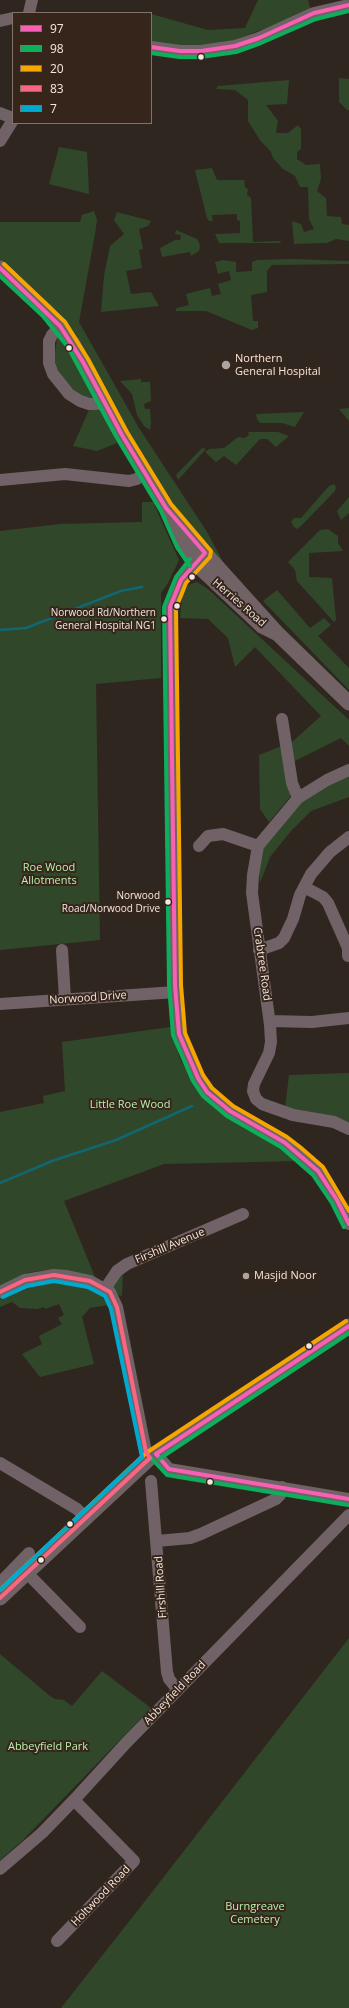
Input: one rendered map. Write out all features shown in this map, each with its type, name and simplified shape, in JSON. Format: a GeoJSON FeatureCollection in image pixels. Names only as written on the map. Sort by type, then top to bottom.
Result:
{"type":"FeatureCollection","features":[{"type":"Feature","properties":{"kind":"main road","name":"Herries Road"},"geometry":{"type":"LineString","coordinates":[[0,268],[60,326],[83,362],[144,473],[200,558],[349,703]]}},
{"type":"Feature","properties":{"kind":"main road"},"geometry":{"type":"LineString","coordinates":[[0,1598],[84,1518],[153,1456],[349,1326]]}},
{"type":"Feature","properties":{"kind":"street"},"geometry":{"type":"LineString","coordinates":[[152,47],[180,51],[201,51],[235,46],[259,38],[314,13],[349,4],[348,0]]}},
{"type":"Feature","properties":{"kind":"street"},"geometry":{"type":"LineString","coordinates":[[0,20],[12,18]]}},
{"type":"Feature","properties":{"kind":"street"},"geometry":{"type":"LineString","coordinates":[[0,113],[12,119]]}},
{"type":"Feature","properties":{"kind":"street"},"geometry":{"type":"LineString","coordinates":[[0,141],[12,121]]}},
{"type":"Feature","properties":{"kind":"street"},"geometry":{"type":"LineString","coordinates":[[60,326],[52,334],[49,341],[49,363],[54,374],[68,394],[80,401],[90,404],[98,404],[104,401]]}},
{"type":"Feature","properties":{"kind":"street"},"geometry":{"type":"LineString","coordinates":[[0,480],[65,474],[129,481],[137,479],[144,473]]}},
{"type":"Feature","properties":{"kind":"street"},"geometry":{"type":"LineString","coordinates":[[200,558],[181,580],[170,607],[176,992],[179,1034],[195,1073],[207,1092],[230,1111],[284,1142],[318,1171],[338,1200],[349,1224]]}},
{"type":"Feature","properties":{"kind":"street"},"geometry":{"type":"LineString","coordinates":[[282,719],[292,783],[298,798]]}},
{"type":"Feature","properties":{"kind":"street"},"geometry":{"type":"LineString","coordinates":[[199,846],[208,836],[223,834],[258,846],[298,798],[327,780],[349,770]]}},
{"type":"Feature","properties":{"kind":"street"},"geometry":{"type":"LineString","coordinates":[[259,950],[279,943],[284,938],[291,924],[304,886],[311,874],[330,852],[349,837]]}},
{"type":"Feature","properties":{"kind":"street","name":"Crabtree Road"},"geometry":{"type":"LineString","coordinates":[[258,846],[253,875],[252,893],[270,1021],[271,1042],[269,1053],[254,1084],[253,1091],[256,1099],[262,1104],[293,1115],[334,1122],[349,1129]]}},
{"type":"Feature","properties":{"kind":"street"},"geometry":{"type":"LineString","coordinates":[[304,886],[323,897],[328,903],[348,948],[348,956]]}},
{"type":"Feature","properties":{"kind":"street"},"geometry":{"type":"LineString","coordinates":[[62,950],[65,999]]}},
{"type":"Feature","properties":{"kind":"street","name":"Norwood Drive"},"geometry":{"type":"LineString","coordinates":[[0,1004],[176,992]]}},
{"type":"Feature","properties":{"kind":"street"},"geometry":{"type":"LineString","coordinates":[[270,1021],[312,1022],[349,1018]]}},
{"type":"Feature","properties":{"kind":"street","name":"Firshill Avenue"},"geometry":{"type":"LineString","coordinates":[[105,1289],[117,1271],[127,1264],[243,1214]]}},
{"type":"Feature","properties":{"kind":"street"},"geometry":{"type":"LineString","coordinates":[[0,1292],[25,1280],[52,1275],[79,1278],[99,1285],[114,1297],[146,1452],[169,1469],[349,1499]]}},
{"type":"Feature","properties":{"kind":"street"},"geometry":{"type":"LineString","coordinates":[[0,1463],[77,1509],[84,1518]]}},
{"type":"Feature","properties":{"kind":"street","name":"Firshill Road"},"geometry":{"type":"LineString","coordinates":[[151,1480],[167,1672],[169,1679],[178,1690]]}},
{"type":"Feature","properties":{"kind":"street"},"geometry":{"type":"LineString","coordinates":[[157,1541],[190,1538],[201,1534],[276,1498],[280,1495],[282,1488]]}},
{"type":"Feature","properties":{"kind":"street","name":"Abbeyfield Road"},"geometry":{"type":"LineString","coordinates":[[0,1869],[42,1833],[178,1690],[349,1515]]}},
{"type":"Feature","properties":{"kind":"street"},"geometry":{"type":"LineString","coordinates":[[0,1582],[29,1553]]}},
{"type":"Feature","properties":{"kind":"street"},"geometry":{"type":"LineString","coordinates":[[26,1572],[80,1627]]}},
{"type":"Feature","properties":{"kind":"street","name":"Holtwood Road"},"geometry":{"type":"LineString","coordinates":[[57,1941],[134,1861],[74,1800]]}},
{"type":"Feature","properties":{"kind":"green space"},"geometry":{"type":"Polygon","coordinates":[[[258,0],[308,0],[311,11],[216,47],[152,45],[152,14],[208,30],[245,28],[258,0]]]}},
{"type":"Feature","properties":{"kind":"green space"},"geometry":{"type":"Polygon","coordinates":[[[339,78],[349,79],[349,110],[347,110],[339,102],[339,78]]]}},
{"type":"Feature","properties":{"kind":"green space"},"geometry":{"type":"Polygon","coordinates":[[[289,80],[287,104],[266,105],[278,121],[276,133],[288,133],[298,125],[301,129],[301,149],[297,152],[297,159],[306,165],[320,164],[321,179],[317,191],[326,198],[327,216],[341,217],[342,224],[349,225],[349,241],[336,239],[327,243],[294,244],[292,221],[301,224],[304,232],[314,229],[309,219],[308,187],[300,187],[295,176],[283,169],[260,140],[248,121],[248,100],[235,90],[216,89],[218,86],[289,80]]]}},
{"type":"Feature","properties":{"kind":"green space"},"geometry":{"type":"Polygon","coordinates":[[[59,147],[87,152],[89,194],[49,184],[59,147]]]}},
{"type":"Feature","properties":{"kind":"green space"},"geometry":{"type":"Polygon","coordinates":[[[212,168],[217,180],[244,180],[245,187],[248,189],[247,195],[251,198],[253,242],[280,241],[281,243],[219,243],[215,234],[240,233],[240,221],[237,220],[237,214],[212,215],[213,221],[209,221],[207,218],[195,170],[212,168]]]}},
{"type":"Feature","properties":{"kind":"green space"},"geometry":{"type":"Polygon","coordinates":[[[94,211],[97,220],[79,322],[139,428],[207,532],[228,571],[197,537],[161,490],[58,315],[0,260],[0,222],[80,222],[82,215],[94,211]]]}},
{"type":"Feature","properties":{"kind":"green space"},"geometry":{"type":"Polygon","coordinates":[[[117,212],[151,221],[148,226],[139,229],[143,249],[139,250],[142,268],[126,271],[131,294],[151,292],[159,306],[101,312],[104,276],[110,246],[124,234],[114,220],[117,212]]]}},
{"type":"Feature","properties":{"kind":"green space"},"geometry":{"type":"Polygon","coordinates":[[[176,230],[197,239],[200,245],[199,251],[191,256],[190,252],[162,257],[160,248],[175,240],[180,240],[181,235],[175,234],[176,230]]]}},
{"type":"Feature","properties":{"kind":"green space"},"geometry":{"type":"Polygon","coordinates":[[[292,259],[349,261],[349,264],[272,265],[267,271],[267,292],[251,295],[253,321],[258,321],[258,328],[252,330],[206,311],[175,311],[177,308],[189,305],[186,294],[210,288],[212,296],[221,294],[218,284],[231,280],[229,271],[218,274],[215,262],[223,260],[236,262],[236,272],[252,271],[252,262],[257,260],[292,259]]]}},
{"type":"Feature","properties":{"kind":"green space"},"geometry":{"type":"Polygon","coordinates":[[[60,336],[90,388],[117,443],[97,451],[73,446],[89,410],[62,380],[54,359],[57,339],[60,336]]]}},
{"type":"Feature","properties":{"kind":"green space"},"geometry":{"type":"Polygon","coordinates":[[[141,379],[141,382],[150,382],[151,401],[144,404],[145,409],[150,409],[150,430],[144,426],[137,415],[132,394],[120,381],[141,379]]]}},
{"type":"Feature","properties":{"kind":"green space"},"geometry":{"type":"Polygon","coordinates":[[[349,408],[349,421],[339,409],[349,408]]]}},
{"type":"Feature","properties":{"kind":"green space"},"geometry":{"type":"Polygon","coordinates":[[[304,412],[295,427],[282,423],[260,423],[256,414],[304,412]]]}},
{"type":"Feature","properties":{"kind":"green space"},"geometry":{"type":"Polygon","coordinates":[[[248,432],[278,432],[289,436],[276,447],[267,439],[260,439],[236,465],[224,456],[216,462],[205,452],[209,449],[224,448],[238,437],[245,438],[249,435],[248,432]]]}},
{"type":"Feature","properties":{"kind":"green space"},"geometry":{"type":"Polygon","coordinates":[[[202,448],[206,449],[178,480],[176,475],[202,448]]]}},
{"type":"Feature","properties":{"kind":"green space"},"geometry":{"type":"Polygon","coordinates":[[[334,484],[336,487],[335,491],[301,526],[297,529],[294,527],[291,522],[294,518],[301,518],[329,486],[334,484]]]}},
{"type":"Feature","properties":{"kind":"green space"},"geometry":{"type":"Polygon","coordinates":[[[349,497],[349,513],[341,520],[337,511],[349,497]]]}},
{"type":"Feature","properties":{"kind":"green space","name":"Roe Wood Allotments"},"geometry":{"type":"Polygon","coordinates":[[[142,502],[153,502],[179,560],[168,583],[161,593],[161,678],[96,684],[100,940],[0,950],[0,531],[60,524],[142,522],[142,502]]]}},
{"type":"Feature","properties":{"kind":"green space"},"geometry":{"type":"Polygon","coordinates":[[[328,529],[338,536],[338,543],[343,551],[309,553],[309,577],[332,578],[336,620],[334,622],[297,581],[295,570],[288,562],[320,530],[328,529]]]}},
{"type":"Feature","properties":{"kind":"green space"},"geometry":{"type":"Polygon","coordinates":[[[197,582],[208,589],[349,720],[349,746],[341,738],[293,762],[290,797],[269,822],[260,809],[259,755],[292,742],[321,716],[255,647],[235,667],[228,638],[208,619],[180,618],[182,595],[188,585],[197,582]]]}},
{"type":"Feature","properties":{"kind":"green space"},"geometry":{"type":"Polygon","coordinates":[[[277,590],[310,628],[324,618],[331,625],[318,636],[349,668],[349,690],[263,601],[277,590]]]}},
{"type":"Feature","properties":{"kind":"green space"},"geometry":{"type":"Polygon","coordinates":[[[349,775],[349,797],[311,811],[291,831],[270,857],[260,883],[259,874],[262,850],[300,800],[349,775]]]}},
{"type":"Feature","properties":{"kind":"green space","name":"Little Roe Wood"},"geometry":{"type":"Polygon","coordinates":[[[170,1027],[180,1059],[195,1085],[217,1109],[247,1128],[267,1137],[300,1161],[164,1164],[64,1201],[95,1277],[64,1270],[45,1270],[27,1273],[0,1285],[0,1112],[44,1103],[43,1096],[65,1091],[62,1042],[170,1027]]]}},
{"type":"Feature","properties":{"kind":"green space"},"geometry":{"type":"Polygon","coordinates":[[[349,1073],[349,1127],[285,1108],[289,1075],[349,1073]]]}},
{"type":"Feature","properties":{"kind":"green space"},"geometry":{"type":"Polygon","coordinates":[[[123,1273],[122,1296],[118,1295],[113,1289],[114,1283],[123,1273]]]}},
{"type":"Feature","properties":{"kind":"green space"},"geometry":{"type":"Polygon","coordinates":[[[56,1280],[76,1282],[97,1289],[109,1305],[90,1308],[82,1317],[94,1364],[40,1377],[22,1354],[42,1344],[39,1336],[62,1324],[58,1318],[64,1315],[59,1304],[45,1309],[44,1307],[37,1309],[20,1308],[12,1302],[0,1307],[0,1297],[33,1283],[56,1280]]]}},
{"type":"Feature","properties":{"kind":"green space","name":"Burngreave Cemetery"},"geometry":{"type":"Polygon","coordinates":[[[349,1638],[349,2008],[61,2008],[142,1905],[349,1638]]]}},
{"type":"Feature","properties":{"kind":"green space","name":"Abbeyfield Park"},"geometry":{"type":"Polygon","coordinates":[[[0,1654],[50,1696],[55,1699],[64,1700],[72,1706],[102,1671],[151,1708],[22,1841],[0,1860],[0,1654]]]}},
{"type":"Feature","properties":{"kind":"waterway"},"geometry":{"type":"LineString","coordinates":[[0,630],[26,628],[121,591],[142,587]]}},
{"type":"Feature","properties":{"kind":"waterway"},"geometry":{"type":"LineString","coordinates":[[0,1183],[52,1161],[116,1140],[192,1106]]}},
{"type":"Feature","properties":{"kind":"transit line","name":"97"},"geometry":{"type":"LineString","coordinates":[[152,47],[180,51],[201,51],[235,46],[259,38],[314,13],[349,5]]}},
{"type":"Feature","properties":{"kind":"transit line","name":"98"},"geometry":{"type":"LineString","coordinates":[[152,53],[179,57],[201,57],[236,52],[261,43],[316,19],[349,11]]}},
{"type":"Feature","properties":{"kind":"transit line","name":"20"},"geometry":{"type":"LineString","coordinates":[[4,264],[65,322],[88,359],[127,432],[171,504],[211,551],[210,557],[186,583],[176,608],[181,985],[185,1033],[203,1075],[212,1088],[233,1106],[287,1137],[323,1167],[349,1211]]}},
{"type":"Feature","properties":{"kind":"transit line","name":"97"},"geometry":{"type":"LineString","coordinates":[[0,268],[60,326],[83,362],[122,435],[166,508],[205,553],[181,580],[170,607],[175,985],[179,1034],[198,1078],[207,1092],[230,1111],[284,1142],[318,1171],[337,1200],[349,1224]]}},
{"type":"Feature","properties":{"kind":"transit line","name":"98"},"geometry":{"type":"LineString","coordinates":[[0,276],[43,316],[68,347],[117,438],[161,511],[177,547],[190,566]]}},
{"type":"Feature","properties":{"kind":"transit line","name":"98"},"geometry":{"type":"LineString","coordinates":[[190,559],[176,577],[164,607],[169,985],[173,1035],[193,1081],[203,1096],[227,1116],[281,1147],[313,1175],[332,1203],[344,1227]]}},
{"type":"Feature","properties":{"kind":"transit line","name":"83"},"geometry":{"type":"LineString","coordinates":[[0,1292],[25,1280],[54,1275],[90,1281],[110,1292],[117,1307],[146,1452],[150,1458]]}},
{"type":"Feature","properties":{"kind":"transit line","name":"7"},"geometry":{"type":"LineString","coordinates":[[0,1590],[142,1457],[111,1309],[105,1296],[88,1287],[54,1281],[27,1286],[3,1297]]}},
{"type":"Feature","properties":{"kind":"transit line","name":"20"},"geometry":{"type":"LineString","coordinates":[[0,1590],[146,1453],[346,1321]]}},
{"type":"Feature","properties":{"kind":"transit line","name":"97"},"geometry":{"type":"LineString","coordinates":[[156,1454],[349,1326]]}},
{"type":"Feature","properties":{"kind":"transit line","name":"98"},"geometry":{"type":"LineString","coordinates":[[159,1459],[349,1333]]}},
{"type":"Feature","properties":{"kind":"transit line","name":"97"},"geometry":{"type":"LineString","coordinates":[[156,1454],[169,1469],[349,1499]]}},
{"type":"Feature","properties":{"kind":"transit line","name":"83"},"geometry":{"type":"LineString","coordinates":[[0,1598],[150,1458]]}},
{"type":"Feature","properties":{"kind":"transit line","name":"98"},"geometry":{"type":"LineString","coordinates":[[151,1458],[167,1475],[348,1505]]}},
{"type":"Feature","properties":{"kind":"place","name":"Northern General Hospital"},"geometry":{"type":"Point","coordinates":[226,365]}},
{"type":"Feature","properties":{"kind":"place","name":"Norwood Rd/Northern General Hospital NG1"},"geometry":{"type":"Point","coordinates":[164,619]}},
{"type":"Feature","properties":{"kind":"place","name":"Norwood Road/Norwood Drive"},"geometry":{"type":"Point","coordinates":[168,902]}},
{"type":"Feature","properties":{"kind":"place","name":"Masjid Noor"},"geometry":{"type":"Point","coordinates":[246,1276]}}]}
